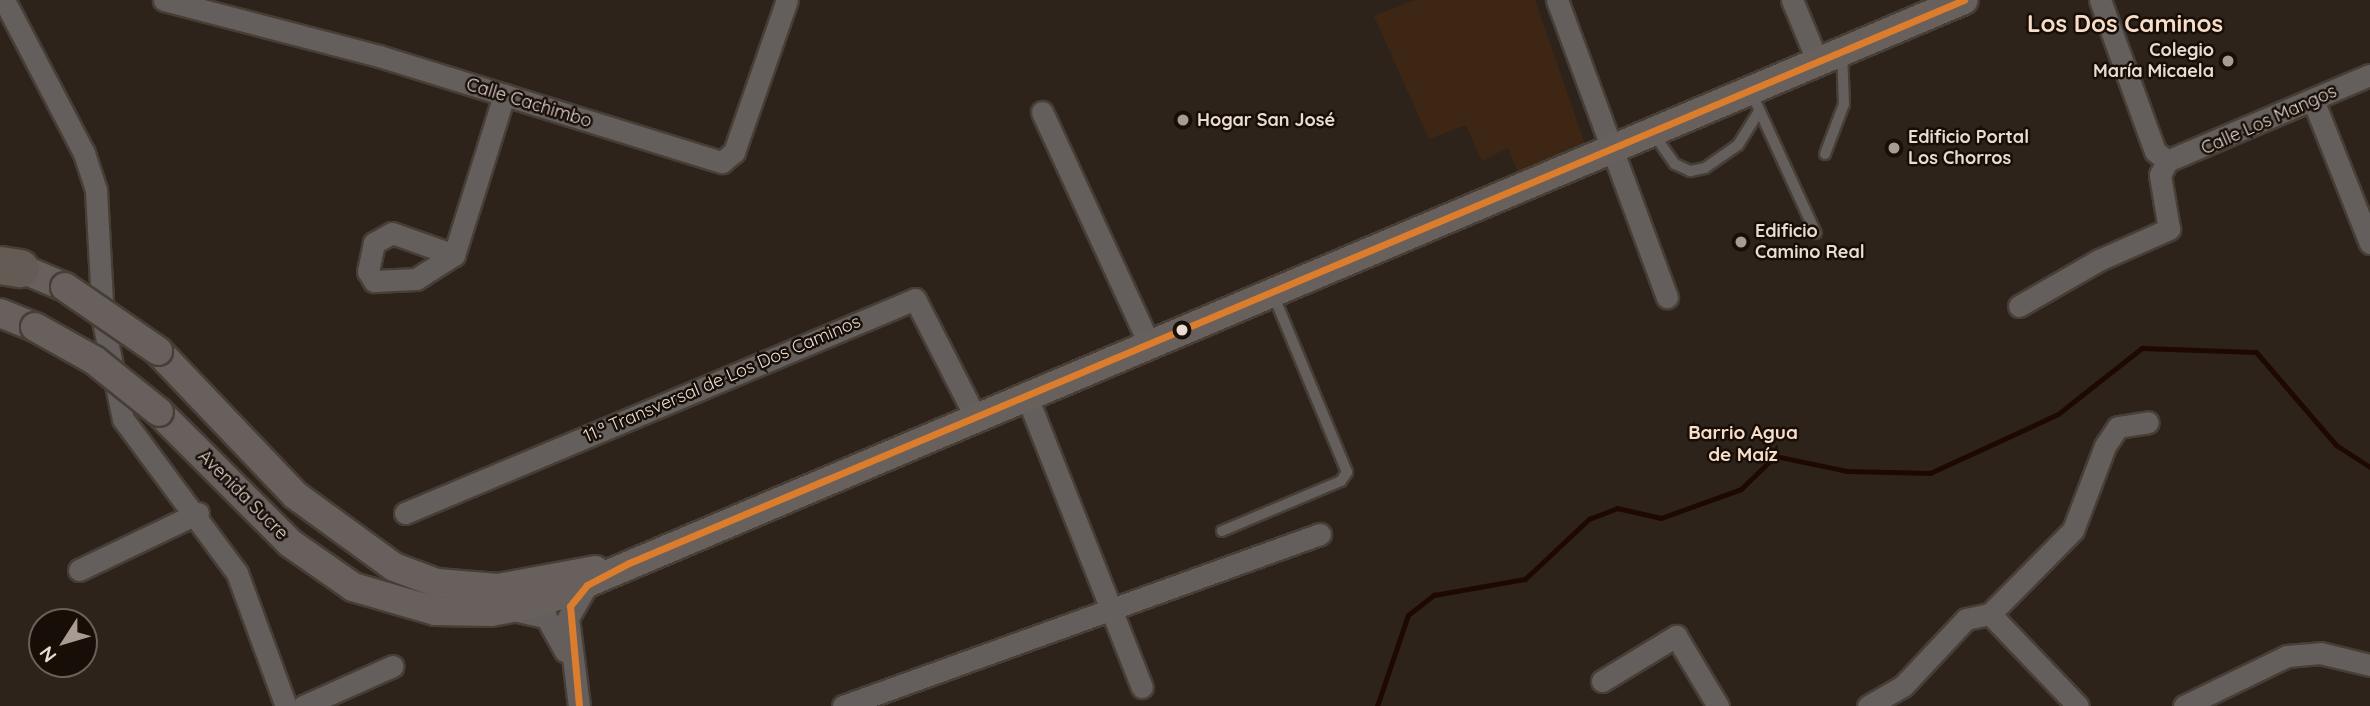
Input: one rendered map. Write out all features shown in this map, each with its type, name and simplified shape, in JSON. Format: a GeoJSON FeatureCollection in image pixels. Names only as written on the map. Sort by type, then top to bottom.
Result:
{"type":"FeatureCollection","features":[{"type":"Feature","properties":{"kind":"main road","name":"Avenida Sucre"},"geometry":{"type":"LineString","coordinates":[[0,313],[34,327],[94,360],[159,412],[290,543],[353,587],[435,611],[491,612],[587,586],[629,563],[1653,134],[1755,101],[1829,55],[1964,0]]}},
{"type":"Feature","properties":{"kind":"main road","name":"Avenida Sucre"},"geometry":{"type":"LineString","coordinates":[[7,267],[65,288],[159,351],[295,495],[394,567],[437,583],[498,588],[629,563]]}},
{"type":"Feature","properties":{"kind":"street"},"geometry":{"type":"LineString","coordinates":[[4,0],[84,153],[96,191],[103,321],[118,407],[150,463],[198,513],[237,573],[286,706]]}},
{"type":"Feature","properties":{"kind":"street","name":"Calle Cachimbo"},"geometry":{"type":"LineString","coordinates":[[164,0],[504,95],[722,162],[734,152],[787,0]]}},
{"type":"Feature","properties":{"kind":"street"},"geometry":{"type":"LineString","coordinates":[[1557,0],[1667,298]]}},
{"type":"Feature","properties":{"kind":"street"},"geometry":{"type":"LineString","coordinates":[[1792,0],[1829,55]]}},
{"type":"Feature","properties":{"kind":"street"},"geometry":{"type":"LineString","coordinates":[[2019,306],[2099,260],[2169,229],[2160,175],[2167,161],[2155,151],[2100,0]]}},
{"type":"Feature","properties":{"kind":"street","name":"Calle Los Mangos"},"geometry":{"type":"LineString","coordinates":[[2167,161],[2370,75]]}},
{"type":"Feature","properties":{"kind":"street"},"geometry":{"type":"LineString","coordinates":[[454,255],[504,95]]}},
{"type":"Feature","properties":{"kind":"street"},"geometry":{"type":"LineString","coordinates":[[2313,100],[2370,243]]}},
{"type":"Feature","properties":{"kind":"street"},"geometry":{"type":"LineString","coordinates":[[1042,112],[1149,344]]}},
{"type":"Feature","properties":{"kind":"street","name":"11.ª Transversal de Los Dos Caminos"},"geometry":{"type":"LineString","coordinates":[[405,513],[915,299],[976,418]]}},
{"type":"Feature","properties":{"kind":"street"},"geometry":{"type":"LineString","coordinates":[[1027,397],[1142,687]]}},
{"type":"Feature","properties":{"kind":"street"},"geometry":{"type":"LineString","coordinates":[[1868,706],[1903,686],[1966,619],[1990,614],[2073,530],[2105,446],[2118,427],[2148,422]]}},
{"type":"Feature","properties":{"kind":"street"},"geometry":{"type":"LineString","coordinates":[[79,570],[198,513]]}},
{"type":"Feature","properties":{"kind":"street"},"geometry":{"type":"LineString","coordinates":[[844,706],[1111,613],[1320,534]]}},
{"type":"Feature","properties":{"kind":"street"},"geometry":{"type":"LineString","coordinates":[[579,706],[568,618],[587,586]]}},
{"type":"Feature","properties":{"kind":"street"},"geometry":{"type":"LineString","coordinates":[[491,612],[547,617],[575,676]]}},
{"type":"Feature","properties":{"kind":"street"},"geometry":{"type":"LineString","coordinates":[[1990,614],[2078,706]]}},
{"type":"Feature","properties":{"kind":"street"},"geometry":{"type":"LineString","coordinates":[[1602,681],[1676,636],[1718,706]]}},
{"type":"Feature","properties":{"kind":"street"},"geometry":{"type":"LineString","coordinates":[[2184,706],[2287,656],[2320,653],[2370,665]]}},
{"type":"Feature","properties":{"kind":"street"},"geometry":{"type":"LineString","coordinates":[[303,706],[393,666]]}},
{"type":"Feature","properties":{"kind":"lane"},"geometry":{"type":"LineString","coordinates":[[1825,154],[1844,104],[1829,55]]}},
{"type":"Feature","properties":{"kind":"lane"},"geometry":{"type":"LineString","coordinates":[[1653,134],[1675,163],[1690,171],[1706,169],[1738,145],[1755,101]]}},
{"type":"Feature","properties":{"kind":"lane"},"geometry":{"type":"LineString","coordinates":[[1755,101],[1816,233]]}},
{"type":"Feature","properties":{"kind":"lane"},"geometry":{"type":"LineString","coordinates":[[1222,531],[1340,481],[1347,472],[1273,293]]}},
{"type":"Feature","properties":{"kind":"shaded area"},"geometry":{"type":"Polygon","coordinates":[[[1415,0],[1535,0],[1585,144],[1518,173],[1508,148],[1482,161],[1466,125],[1429,139],[1374,16],[1415,0]]]}},
{"type":"Feature","properties":{"kind":"waterway"},"geometry":{"type":"LineString","coordinates":[[1377,706],[1408,615],[1434,595],[1525,579],[1589,519],[1617,508],[1661,518],[1741,489],[1775,456],[1847,471],[1930,473],[2058,414],[2142,348],[2256,352],[2336,445],[2370,467]]}},
{"type":"Feature","properties":{"kind":"transit line"},"geometry":{"type":"LineString","coordinates":[[579,706],[570,606],[587,585],[629,563],[1964,0]]}},
{"type":"Feature","properties":{"kind":"place","name":"Colegio María Micaela"},"geometry":{"type":"Point","coordinates":[2228,61]}},
{"type":"Feature","properties":{"kind":"place","name":"Hogar San José"},"geometry":{"type":"Point","coordinates":[1183,120]}},
{"type":"Feature","properties":{"kind":"place","name":"Edificio Portal Los Chorros"},"geometry":{"type":"Point","coordinates":[1894,148]}},
{"type":"Feature","properties":{"kind":"place","name":"Edificio Camino Real"},"geometry":{"type":"Point","coordinates":[1741,242]}},
{"type":"Feature","properties":{"kind":"district","name":"Los Dos Caminos"},"geometry":{"type":"Point","coordinates":[2125,24]}},
{"type":"Feature","properties":{"kind":"district","name":"Barrio Agua de Maíz"},"geometry":{"type":"Point","coordinates":[1743,444]}}]}
